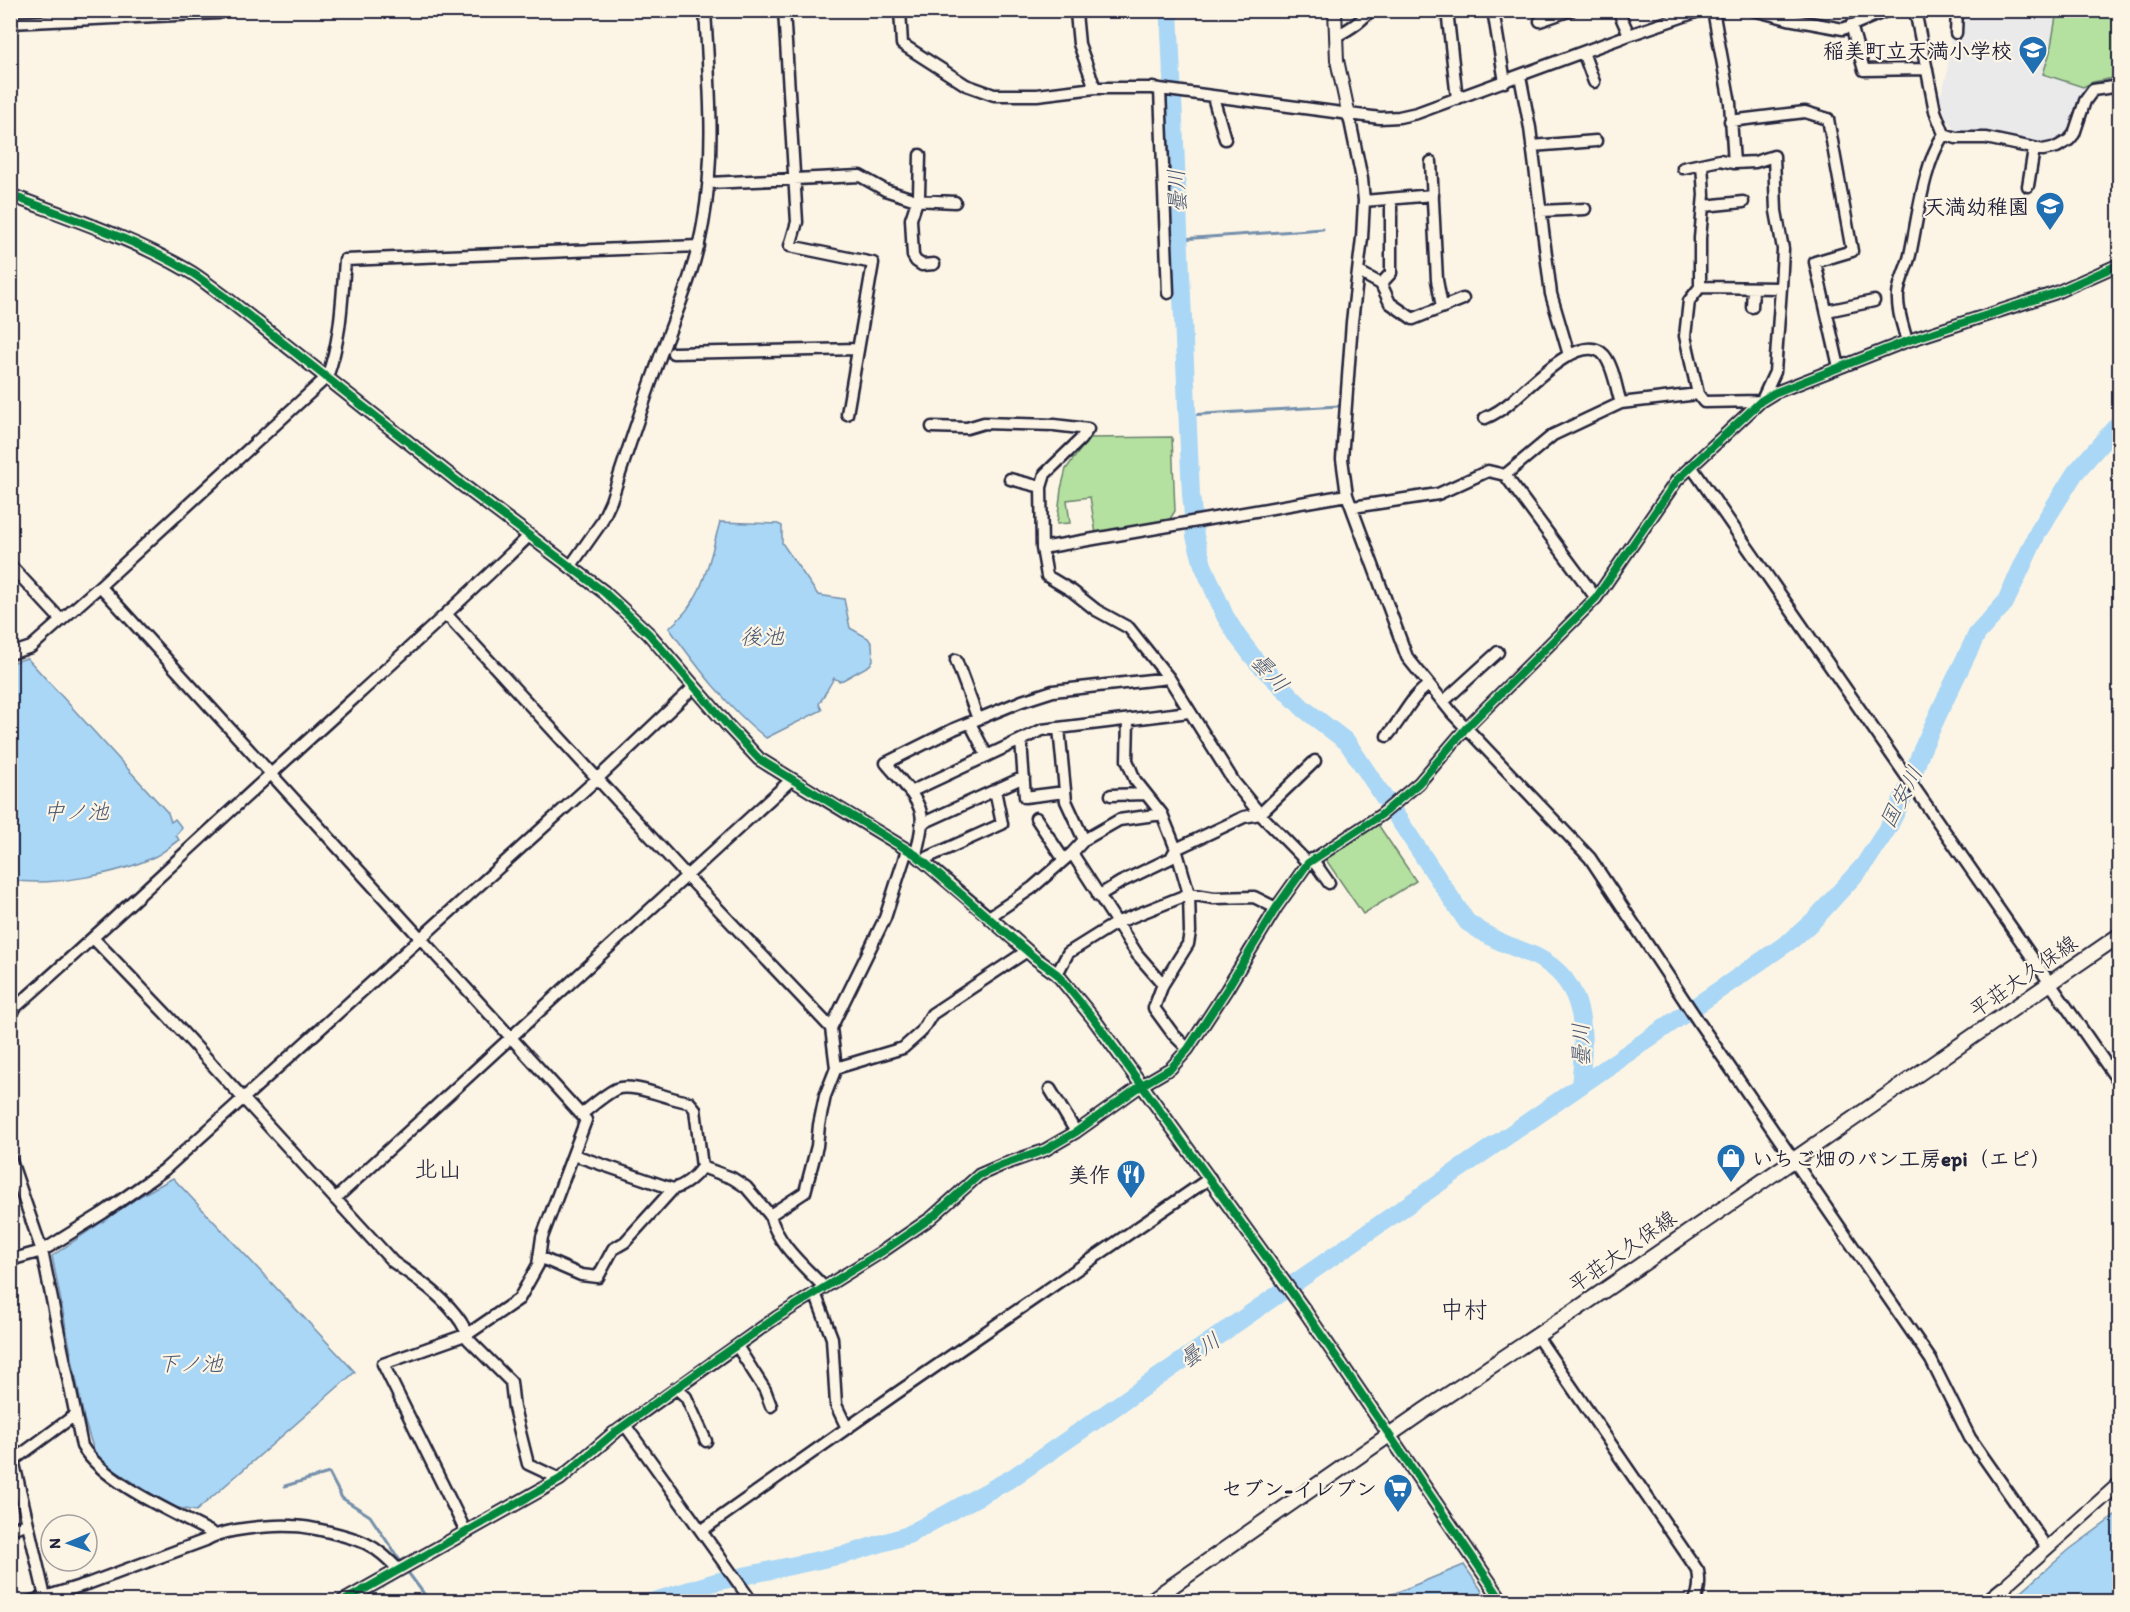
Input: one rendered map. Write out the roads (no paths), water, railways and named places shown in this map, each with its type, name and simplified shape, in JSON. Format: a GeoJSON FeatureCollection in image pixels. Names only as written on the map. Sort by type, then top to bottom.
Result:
{"type":"FeatureCollection","features":[{"type":"Feature","properties":{"kind":"main road","name":"平荘大久保線"},"geometry":{"type":"LineString","coordinates":[[1149,1602],[1390,1434],[2120,935]]}},
{"type":"Feature","properties":{"kind":"street"},"geometry":{"type":"LineString","coordinates":[[570,567],[600,523],[611,501],[661,354],[692,272],[699,246],[709,183],[712,140],[705,10]]}},
{"type":"Feature","properties":{"kind":"street"},"geometry":{"type":"LineString","coordinates":[[784,10],[797,222],[790,246],[873,263],[847,414]]}},
{"type":"Feature","properties":{"kind":"street"},"geometry":{"type":"LineString","coordinates":[[900,10],[902,44],[966,85],[994,95],[1037,94],[1095,88],[1161,90],[1349,116],[1380,118],[1399,117],[1457,99],[1702,10]]}},
{"type":"Feature","properties":{"kind":"street"},"geometry":{"type":"LineString","coordinates":[[1335,10],[1337,60],[1362,179],[1364,201],[1342,459],[1347,495],[1407,657],[1466,728],[1590,858],[1700,1024],[1931,1360],[1970,1437],[2047,1548]]}},
{"type":"Feature","properties":{"kind":"street"},"geometry":{"type":"LineString","coordinates":[[1336,36],[1346,32],[1370,10]]}},
{"type":"Feature","properties":{"kind":"street"},"geometry":{"type":"LineString","coordinates":[[1447,10],[1457,99]]}},
{"type":"Feature","properties":{"kind":"street"},"geometry":{"type":"LineString","coordinates":[[1493,10],[1505,82]]}},
{"type":"Feature","properties":{"kind":"street"},"geometry":{"type":"LineString","coordinates":[[1546,17],[1571,10]]}},
{"type":"Feature","properties":{"kind":"street"},"geometry":{"type":"LineString","coordinates":[[1618,10],[1629,35]]}},
{"type":"Feature","properties":{"kind":"street"},"geometry":{"type":"LineString","coordinates":[[1713,10],[1730,103],[1734,163]]}},
{"type":"Feature","properties":{"kind":"street"},"geometry":{"type":"LineString","coordinates":[[1753,10],[1843,29],[1888,10]]}},
{"type":"Feature","properties":{"kind":"street"},"geometry":{"type":"LineString","coordinates":[[1915,10],[1935,111],[1944,134]]}},
{"type":"Feature","properties":{"kind":"street"},"geometry":{"type":"LineString","coordinates":[[1956,33],[1957,10]]}},
{"type":"Feature","properties":{"kind":"street"},"geometry":{"type":"LineString","coordinates":[[10,23],[219,13]]}},
{"type":"Feature","properties":{"kind":"street"},"geometry":{"type":"LineString","coordinates":[[1076,14],[1079,44],[1095,88]]}},
{"type":"Feature","properties":{"kind":"street"},"geometry":{"type":"LineString","coordinates":[[1851,25],[1864,70],[1927,69]]}},
{"type":"Feature","properties":{"kind":"street"},"geometry":{"type":"LineString","coordinates":[[1583,52],[1594,82]]}},
{"type":"Feature","properties":{"kind":"street"},"geometry":{"type":"LineString","coordinates":[[1520,76],[1532,146],[1551,294],[1569,355]]}},
{"type":"Feature","properties":{"kind":"street"},"geometry":{"type":"LineString","coordinates":[[1944,134],[1956,138],[1986,138],[2043,150],[2069,140],[2074,134],[2085,101],[2092,90],[2120,86]]}},
{"type":"Feature","properties":{"kind":"street"},"geometry":{"type":"LineString","coordinates":[[1161,90],[1168,292]]}},
{"type":"Feature","properties":{"kind":"street"},"geometry":{"type":"LineString","coordinates":[[1213,97],[1225,139]]}},
{"type":"Feature","properties":{"kind":"street"},"geometry":{"type":"LineString","coordinates":[[1730,121],[1805,112],[1828,119],[1852,251],[1815,262],[1839,367]]}},
{"type":"Feature","properties":{"kind":"street"},"geometry":{"type":"LineString","coordinates":[[1907,341],[1900,318],[1898,295],[1909,258],[1923,191],[1937,144],[1944,134]]}},
{"type":"Feature","properties":{"kind":"street"},"geometry":{"type":"LineString","coordinates":[[1532,146],[1589,145]]}},
{"type":"Feature","properties":{"kind":"street"},"geometry":{"type":"LineString","coordinates":[[2028,186],[2034,148]]}},
{"type":"Feature","properties":{"kind":"street"},"geometry":{"type":"LineString","coordinates":[[920,155],[919,195],[915,200],[911,219],[913,256],[922,265],[934,264]]}},
{"type":"Feature","properties":{"kind":"street"},"geometry":{"type":"LineString","coordinates":[[1683,168],[1720,159],[1734,163],[1755,162],[1774,156],[1776,211],[1783,249],[1781,288],[1774,372],[1761,401]]}},
{"type":"Feature","properties":{"kind":"street"},"geometry":{"type":"LineString","coordinates":[[1431,162],[1437,280],[1442,307]]}},
{"type":"Feature","properties":{"kind":"street"},"geometry":{"type":"LineString","coordinates":[[1702,164],[1704,206],[1700,238],[1700,287],[1689,301],[1684,336],[1698,394],[1704,402],[1761,401]]}},
{"type":"Feature","properties":{"kind":"street"},"geometry":{"type":"LineString","coordinates":[[709,183],[860,176],[885,190],[915,200],[955,202]]}},
{"type":"Feature","properties":{"kind":"street"},"geometry":{"type":"LineString","coordinates":[[10,195],[116,236],[188,270],[604,592],[650,634],[759,759],[915,855],[1057,974],[1093,1018],[1305,1311],[1503,1602]]}},
{"type":"Feature","properties":{"kind":"street"},"geometry":{"type":"LineString","coordinates":[[1364,201],[1433,195]]}},
{"type":"Feature","properties":{"kind":"street"},"geometry":{"type":"LineString","coordinates":[[1381,284],[1391,273],[1390,199]]}},
{"type":"Feature","properties":{"kind":"street"},"geometry":{"type":"LineString","coordinates":[[1704,206],[1743,202]]}},
{"type":"Feature","properties":{"kind":"street"},"geometry":{"type":"LineString","coordinates":[[1541,212],[1585,209]]}},
{"type":"Feature","properties":{"kind":"street"},"geometry":{"type":"LineString","coordinates":[[10,654],[31,647],[327,377],[333,360],[345,260],[699,246]]}},
{"type":"Feature","properties":{"kind":"street"},"geometry":{"type":"LineString","coordinates":[[342,1602],[560,1479],[614,1433],[676,1388],[819,1290],[883,1251],[931,1218],[979,1175],[1046,1150],[1171,1068],[1188,1049],[1276,908],[1310,861],[1395,805],[1419,783],[1466,728],[1596,598],[1677,480],[1761,401],[1774,393],[1907,341],[2055,293],[2120,264]]}},
{"type":"Feature","properties":{"kind":"street"},"geometry":{"type":"LineString","coordinates":[[1359,272],[1381,284],[1390,303],[1413,319],[1463,299]]}},
{"type":"Feature","properties":{"kind":"street"},"geometry":{"type":"LineString","coordinates":[[1700,287],[1781,288]]}},
{"type":"Feature","properties":{"kind":"street"},"geometry":{"type":"LineString","coordinates":[[1752,307],[1754,289]]}},
{"type":"Feature","properties":{"kind":"street"},"geometry":{"type":"LineString","coordinates":[[1827,311],[1863,309],[1874,301]]}},
{"type":"Feature","properties":{"kind":"street"},"geometry":{"type":"LineString","coordinates":[[1485,418],[1502,409],[1540,375],[1569,355],[1586,347],[1604,355],[1611,369],[1621,403]]}},
{"type":"Feature","properties":{"kind":"street"},"geometry":{"type":"LineString","coordinates":[[673,353],[858,349]]}},
{"type":"Feature","properties":{"kind":"street"},"geometry":{"type":"LineString","coordinates":[[1505,475],[1553,435],[1621,403],[1698,394]]}},
{"type":"Feature","properties":{"kind":"street"},"geometry":{"type":"LineString","coordinates":[[932,428],[967,428],[984,423],[1054,425],[1088,429],[1080,440],[1045,474],[1041,487],[1042,548],[1047,576],[1072,591],[1096,610],[1129,628],[1169,678],[1234,782],[1260,814],[1310,861],[1329,883]]}},
{"type":"Feature","properties":{"kind":"street"},"geometry":{"type":"LineString","coordinates":[[1690,466],[2120,1084]]}},
{"type":"Feature","properties":{"kind":"street"},"geometry":{"type":"LineString","coordinates":[[1353,507],[1431,496],[1488,471],[1505,475],[1596,598]]}},
{"type":"Feature","properties":{"kind":"street"},"geometry":{"type":"LineString","coordinates":[[1010,479],[1041,487]]}},
{"type":"Feature","properties":{"kind":"street"},"geometry":{"type":"LineString","coordinates":[[1042,548],[1347,495]]}},
{"type":"Feature","properties":{"kind":"street"},"geometry":{"type":"LineString","coordinates":[[10,1012],[94,939],[272,773],[447,615],[529,536]]}},
{"type":"Feature","properties":{"kind":"street"},"geometry":{"type":"LineString","coordinates":[[10,565],[61,620]]}},
{"type":"Feature","properties":{"kind":"street"},"geometry":{"type":"LineString","coordinates":[[100,586],[586,1120],[542,1237],[538,1265],[519,1299],[468,1334],[382,1364],[466,1532]]}},
{"type":"Feature","properties":{"kind":"street"},"geometry":{"type":"LineString","coordinates":[[447,615],[831,1028]]}},
{"type":"Feature","properties":{"kind":"street"},"geometry":{"type":"LineString","coordinates":[[1443,702],[1498,652]]}},
{"type":"Feature","properties":{"kind":"street"},"geometry":{"type":"LineString","coordinates":[[956,660],[987,756]]}},
{"type":"Feature","properties":{"kind":"street"},"geometry":{"type":"LineString","coordinates":[[770,1215],[805,1192],[817,1146],[825,1096],[836,1068],[831,1028],[915,855],[921,811],[910,792],[886,763],[974,721],[1053,691],[1169,678]]}},
{"type":"Feature","properties":{"kind":"street"},"geometry":{"type":"LineString","coordinates":[[1387,736],[1403,716],[1413,698],[1429,685]]}},
{"type":"Feature","properties":{"kind":"street"},"geometry":{"type":"LineString","coordinates":[[10,1260],[42,1251],[103,1213],[164,1170],[598,778],[694,687]]}},
{"type":"Feature","properties":{"kind":"street"},"geometry":{"type":"LineString","coordinates":[[910,792],[1042,730],[1190,712]]}},
{"type":"Feature","properties":{"kind":"street"},"geometry":{"type":"LineString","coordinates":[[1128,720],[1127,760],[1135,780],[1162,814],[1176,849],[1189,894],[1188,944],[1163,984],[1154,1008],[1173,1034],[1188,1049]]}},
{"type":"Feature","properties":{"kind":"street"},"geometry":{"type":"LineString","coordinates":[[1059,728],[1066,801],[1084,840]]}},
{"type":"Feature","properties":{"kind":"street"},"geometry":{"type":"LineString","coordinates":[[1021,740],[1025,797],[1065,792]]}},
{"type":"Feature","properties":{"kind":"street"},"geometry":{"type":"LineString","coordinates":[[1098,896],[1171,858],[1176,849],[1244,817],[1260,814],[1316,761]]}},
{"type":"Feature","properties":{"kind":"street"},"geometry":{"type":"LineString","coordinates":[[921,824],[1024,777]]}},
{"type":"Feature","properties":{"kind":"street"},"geometry":{"type":"LineString","coordinates":[[335,1199],[686,874],[791,780]]}},
{"type":"Feature","properties":{"kind":"street"},"geometry":{"type":"LineString","coordinates":[[915,855],[1002,824],[995,790]]}},
{"type":"Feature","properties":{"kind":"street"},"geometry":{"type":"LineString","coordinates":[[1111,795],[1145,794]]}},
{"type":"Feature","properties":{"kind":"street"},"geometry":{"type":"LineString","coordinates":[[989,917],[1016,900],[1068,857],[1084,840],[1119,820],[1162,814]]}},
{"type":"Feature","properties":{"kind":"street"},"geometry":{"type":"LineString","coordinates":[[1036,818],[1098,896],[1137,954],[1163,984]]}},
{"type":"Feature","properties":{"kind":"street"},"geometry":{"type":"LineString","coordinates":[[1057,974],[1068,953],[1116,923],[1189,894],[1214,898],[1254,897],[1276,908]]}},
{"type":"Feature","properties":{"kind":"street"},"geometry":{"type":"LineString","coordinates":[[94,939],[393,1262],[433,1290],[446,1303],[468,1334],[468,1339],[511,1382],[513,1408],[528,1464],[560,1479]]}},
{"type":"Feature","properties":{"kind":"street"},"geometry":{"type":"LineString","coordinates":[[836,1068],[903,1048],[921,1032],[932,1014],[1027,951]]}},
{"type":"Feature","properties":{"kind":"street"},"geometry":{"type":"LineString","coordinates":[[539,1257],[580,1275],[598,1277],[613,1249],[625,1242],[673,1190],[697,1174],[702,1167],[695,1109],[689,1102],[674,1101],[644,1090],[618,1088],[582,1114]]}},
{"type":"Feature","properties":{"kind":"street"},"geometry":{"type":"LineString","coordinates":[[1050,1089],[1076,1132]]}},
{"type":"Feature","properties":{"kind":"street"},"geometry":{"type":"LineString","coordinates":[[574,1155],[673,1190]]}},
{"type":"Feature","properties":{"kind":"street"},"geometry":{"type":"LineString","coordinates":[[10,1158],[42,1251],[82,1446],[90,1460],[142,1497],[214,1534]]}},
{"type":"Feature","properties":{"kind":"street"},"geometry":{"type":"LineString","coordinates":[[702,1167],[746,1187],[770,1215],[772,1225],[819,1290],[832,1338],[836,1405],[847,1428]]}},
{"type":"Feature","properties":{"kind":"street"},"geometry":{"type":"LineString","coordinates":[[701,1531],[1210,1178]]}},
{"type":"Feature","properties":{"kind":"street"},"geometry":{"type":"LineString","coordinates":[[1536,1335],[1698,1571],[1700,1580],[1694,1602]]}},
{"type":"Feature","properties":{"kind":"street"},"geometry":{"type":"LineString","coordinates":[[737,1346],[765,1390],[771,1406]]}},
{"type":"Feature","properties":{"kind":"street"},"geometry":{"type":"LineString","coordinates":[[676,1388],[686,1397],[706,1441]]}},
{"type":"Feature","properties":{"kind":"street"},"geometry":{"type":"LineString","coordinates":[[45,1597],[27,1524],[15,1459],[75,1415]]}},
{"type":"Feature","properties":{"kind":"street"},"geometry":{"type":"LineString","coordinates":[[625,1425],[752,1602]]}},
{"type":"Feature","properties":{"kind":"street"},"geometry":{"type":"LineString","coordinates":[[1984,1602],[2120,1483]]}},
{"type":"Feature","properties":{"kind":"street"},"geometry":{"type":"LineString","coordinates":[[10,1529],[27,1524]]}},
{"type":"Feature","properties":{"kind":"street"},"geometry":{"type":"LineString","coordinates":[[29,1602],[90,1583],[206,1540],[214,1534],[293,1526],[318,1530],[364,1543],[382,1553],[398,1569]]}},
{"type":"Feature","properties":{"kind":"street"},"geometry":{"type":"LineString","coordinates":[[1996,1602],[2009,1582]]}},
{"type":"Feature","properties":{"kind":"water","name":"後池"},"geometry":{"type":"Polygon","coordinates":[[[720,522],[782,526],[782,543],[818,595],[844,599],[850,628],[868,638],[872,644],[873,660],[870,665],[843,680],[839,681],[834,678],[819,704],[822,710],[766,738],[726,700],[669,628],[681,617],[698,593],[704,580],[720,522]]]}},
{"type":"Feature","properties":{"kind":"water","name":"中ノ池"},"geometry":{"type":"Polygon","coordinates":[[[27,658],[168,813],[171,822],[175,819],[182,828],[176,835],[179,840],[162,853],[124,868],[85,877],[45,882],[11,880],[11,663],[27,658]]]}},
{"type":"Feature","properties":{"kind":"water","name":"下ノ池"},"geometry":{"type":"Polygon","coordinates":[[[173,1178],[355,1372],[196,1511],[172,1507],[114,1470],[95,1454],[84,1419],[52,1256],[142,1195],[173,1178]]]}},
{"type":"Feature","properties":{"kind":"water"},"geometry":{"type":"Polygon","coordinates":[[[2119,1513],[2119,1601],[2010,1601],[2070,1549],[2119,1513]]]}},
{"type":"Feature","properties":{"kind":"water"},"geometry":{"type":"Polygon","coordinates":[[[1464,1565],[1489,1601],[1375,1601],[1378,1600],[1464,1565]]]}},
{"type":"Feature","properties":{"kind":"waterway","name":"曇川"},"geometry":{"type":"LineString","coordinates":[[1169,10],[1191,494],[1195,536],[1203,565],[1225,616],[1238,637],[1257,662],[1304,709],[1347,742],[1467,922],[1496,940],[1537,957],[1554,968],[1566,981],[1575,996],[1580,1013],[1583,1049],[1580,1086]]}},
{"type":"Feature","properties":{"kind":"waterway"},"geometry":{"type":"LineString","coordinates":[[1181,239],[1323,229]]}},
{"type":"Feature","properties":{"kind":"waterway"},"geometry":{"type":"LineString","coordinates":[[1188,415],[1339,406]]}},
{"type":"Feature","properties":{"kind":"waterway","name":"曇川"},"geometry":{"type":"LineString","coordinates":[[651,1602],[715,1582],[847,1554],[908,1535],[1012,1478],[1793,939],[1814,920],[1864,865],[1888,828],[1977,634],[2005,603],[2038,532],[2075,473],[2120,422]]}},
{"type":"Feature","properties":{"kind":"waterway"},"geometry":{"type":"LineString","coordinates":[[285,1486],[329,1473],[342,1498],[370,1516],[403,1565]]}},
{"type":"Feature","properties":{"kind":"waterway"},"geometry":{"type":"LineString","coordinates":[[407,1571],[430,1602]]}},
{"type":"Feature","properties":{"kind":"place","name":"稲美町立天満小学校"},"geometry":{"type":"Point","coordinates":[2033,76]}},
{"type":"Feature","properties":{"kind":"place","name":"天満幼稚園"},"geometry":{"type":"Point","coordinates":[2050,232]}},
{"type":"Feature","properties":{"kind":"place","name":"いちご畑のパン工房epi（エピ）"},"geometry":{"type":"Point","coordinates":[1731,1184]}},
{"type":"Feature","properties":{"kind":"place","name":"美作"},"geometry":{"type":"Point","coordinates":[1131,1200]}},
{"type":"Feature","properties":{"kind":"place","name":"セブン-イレブン"},"geometry":{"type":"Point","coordinates":[1398,1514]}},
{"type":"Feature","properties":{"kind":"district","name":"北山"},"geometry":{"type":"Point","coordinates":[438,1168]}},
{"type":"Feature","properties":{"kind":"district","name":"中村"},"geometry":{"type":"Point","coordinates":[1464,1309]}},
{"type":"Feature","properties":{"kind":"water label","name":"国安川"},"geometry":{"type":"Point","coordinates":[1901,797]}}]}
